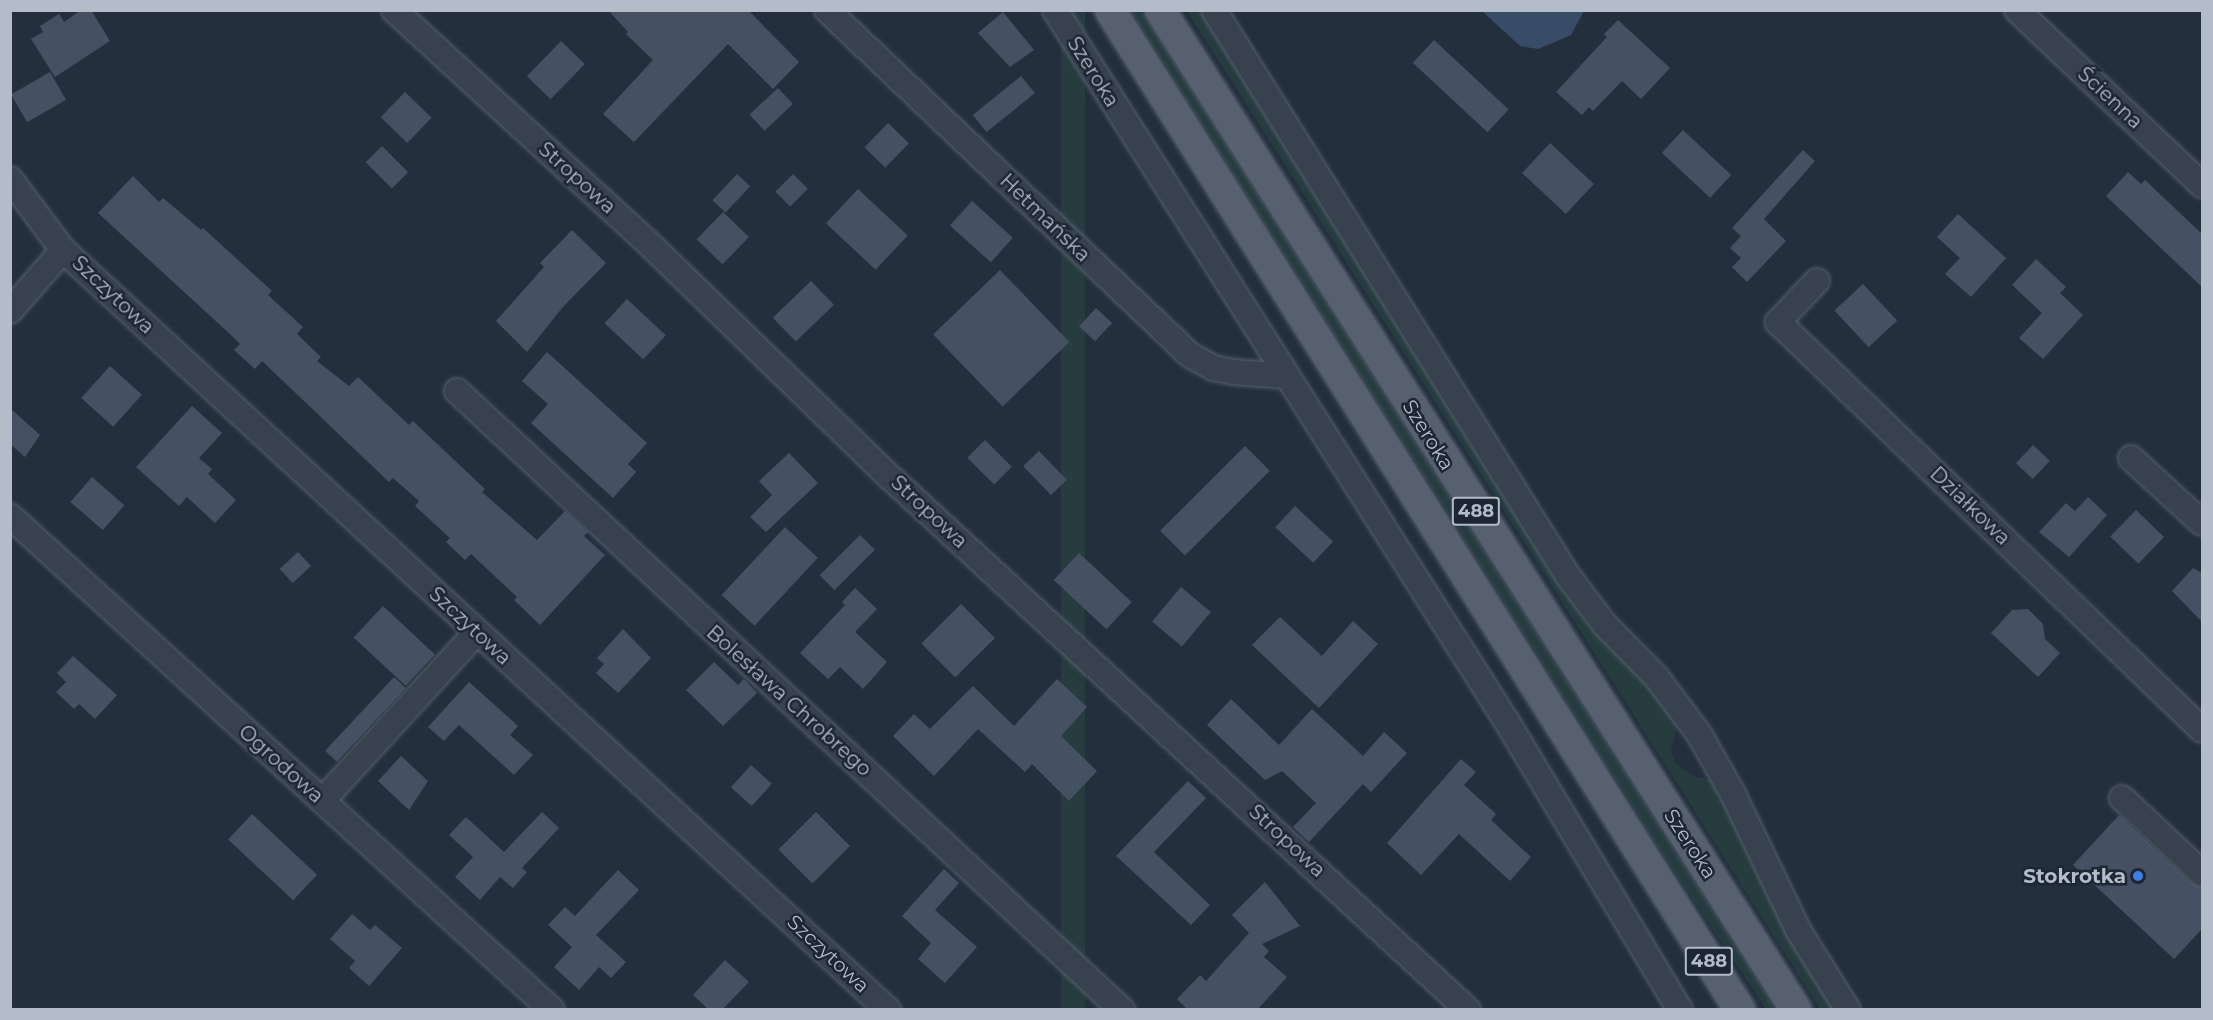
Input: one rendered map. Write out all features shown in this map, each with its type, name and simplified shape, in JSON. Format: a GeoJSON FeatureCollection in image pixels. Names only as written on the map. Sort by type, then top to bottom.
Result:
{"type":"FeatureCollection","features":[{"type":"Feature","properties":{"kind":"main road","name":"488"},"geometry":{"type":"LineString","coordinates":[[1110,10],[1740,1010]]}},
{"type":"Feature","properties":{"kind":"main road","name":"Szeroka"},"geometry":{"type":"LineString","coordinates":[[1160,10],[1796,1010]]}},
{"type":"Feature","properties":{"kind":"street","name":"Stropowa"},"geometry":{"type":"LineString","coordinates":[[394,10],[641,236],[900,486],[1468,1010]]}},
{"type":"Feature","properties":{"kind":"street","name":"Hetmańska"},"geometry":{"type":"LineString","coordinates":[[826,10],[1190,355],[1213,368],[1287,376]]}},
{"type":"Feature","properties":{"kind":"street","name":"Szeroka"},"geometry":{"type":"LineString","coordinates":[[1055,10],[1507,722],[1680,1010]]}},
{"type":"Feature","properties":{"kind":"street"},"geometry":{"type":"LineString","coordinates":[[1214,10],[1568,576],[1605,625],[1657,678],[1699,734],[1732,792],[1798,930],[1848,1010]]}},
{"type":"Feature","properties":{"kind":"street","name":"Ścienna"},"geometry":{"type":"LineString","coordinates":[[2017,10],[2202,185]]}},
{"type":"Feature","properties":{"kind":"street","name":"Szczytowa"},"geometry":{"type":"LineString","coordinates":[[10,179],[59,244],[888,1010]]}},
{"type":"Feature","properties":{"kind":"street"},"geometry":{"type":"LineString","coordinates":[[10,311],[59,244]]}},
{"type":"Feature","properties":{"kind":"street","name":"Działkowa"},"geometry":{"type":"LineString","coordinates":[[1816,281],[1778,322],[2202,730]]}},
{"type":"Feature","properties":{"kind":"street","name":"Bolesława Chrobrego"},"geometry":{"type":"LineString","coordinates":[[457,391],[1122,1010]]}},
{"type":"Feature","properties":{"kind":"street"},"geometry":{"type":"LineString","coordinates":[[2131,458],[2202,523]]}},
{"type":"Feature","properties":{"kind":"street","name":"Ogrodowa"},"geometry":{"type":"LineString","coordinates":[[10,516],[552,1010]]}},
{"type":"Feature","properties":{"kind":"street"},"geometry":{"type":"LineString","coordinates":[[322,801],[477,632]]}},
{"type":"Feature","properties":{"kind":"street"},"geometry":{"type":"LineString","coordinates":[[2122,798],[2202,873]]}},
{"type":"Feature","properties":{"kind":"green space"},"geometry":{"type":"Polygon","coordinates":[[[1061,11],[1085,11],[1085,1010],[1061,1010],[1061,11]]]}},
{"type":"Feature","properties":{"kind":"green space"},"geometry":{"type":"Polygon","coordinates":[[[1131,11],[1141,11],[1775,1009],[1766,1009],[1675,873],[1131,11]]]}},
{"type":"Feature","properties":{"kind":"green space"},"geometry":{"type":"Polygon","coordinates":[[[1187,11],[1206,11],[1678,724],[1671,751],[1676,764],[1695,777],[1713,780],[1839,1009],[1820,1009],[1187,11]]]}},
{"type":"Feature","properties":{"kind":"water"},"geometry":{"type":"Polygon","coordinates":[[[1482,11],[1584,11],[1571,35],[1538,49],[1520,46],[1482,11]]]}},
{"type":"Feature","properties":{"kind":"building"},"geometry":{"type":"Polygon","coordinates":[[[81,10],[91,10],[110,41],[55,77],[31,39],[43,32],[40,26],[59,14],[64,22],[81,10]]]}},
{"type":"Feature","properties":{"kind":"building"},"geometry":{"type":"Polygon","coordinates":[[[608,10],[748,10],[799,62],[773,89],[728,44],[634,142],[603,114],[653,60],[626,34],[628,32],[608,10]]]}},
{"type":"Feature","properties":{"kind":"building"},"geometry":{"type":"Polygon","coordinates":[[[1003,12],[1034,50],[1010,67],[978,33],[1003,12]]]}},
{"type":"Feature","properties":{"kind":"building"},"geometry":{"type":"Polygon","coordinates":[[[1618,20],[1670,68],[1641,99],[1622,81],[1593,111],[1589,107],[1582,115],[1556,92],[1607,37],[1604,34],[1618,20]]]}},
{"type":"Feature","properties":{"kind":"building"},"geometry":{"type":"Polygon","coordinates":[[[1434,40],[1509,110],[1487,132],[1413,63],[1434,40]]]}},
{"type":"Feature","properties":{"kind":"building"},"geometry":{"type":"Polygon","coordinates":[[[561,41],[585,64],[551,99],[527,76],[561,41]]]}},
{"type":"Feature","properties":{"kind":"building"},"geometry":{"type":"Polygon","coordinates":[[[50,72],[66,100],[27,122],[11,95],[50,72]]]}},
{"type":"Feature","properties":{"kind":"building"},"geometry":{"type":"Polygon","coordinates":[[[1021,76],[1035,93],[987,132],[973,115],[1021,76]]]}},
{"type":"Feature","properties":{"kind":"building"},"geometry":{"type":"Polygon","coordinates":[[[778,88],[793,104],[764,131],[749,115],[778,88]]]}},
{"type":"Feature","properties":{"kind":"building"},"geometry":{"type":"Polygon","coordinates":[[[405,92],[432,118],[407,143],[381,117],[405,92]]]}},
{"type":"Feature","properties":{"kind":"building"},"geometry":{"type":"Polygon","coordinates":[[[888,123],[909,143],[885,168],[864,147],[888,123]]]}},
{"type":"Feature","properties":{"kind":"building"},"geometry":{"type":"Polygon","coordinates":[[[1683,130],[1731,175],[1710,198],[1662,153],[1683,130]]]}},
{"type":"Feature","properties":{"kind":"building"},"geometry":{"type":"Polygon","coordinates":[[[1550,143],[1594,184],[1566,214],[1522,173],[1550,143]]]}},
{"type":"Feature","properties":{"kind":"building"},"geometry":{"type":"Polygon","coordinates":[[[382,146],[408,172],[392,188],[366,162],[382,146]]]}},
{"type":"Feature","properties":{"kind":"building"},"geometry":{"type":"Polygon","coordinates":[[[1803,150],[1815,161],[1764,219],[1786,241],[1747,282],[1732,267],[1741,258],[1730,248],[1741,236],[1732,228],[1803,150]]]}},
{"type":"Feature","properties":{"kind":"building"},"geometry":{"type":"Polygon","coordinates":[[[2128,172],[2141,184],[2145,180],[2202,234],[2202,287],[2106,196],[2128,172]]]}},
{"type":"Feature","properties":{"kind":"building"},"geometry":{"type":"Polygon","coordinates":[[[737,174],[750,186],[726,213],[712,200],[737,174]]]}},
{"type":"Feature","properties":{"kind":"building"},"geometry":{"type":"Polygon","coordinates":[[[793,174],[808,189],[790,207],[775,192],[793,174]]]}},
{"type":"Feature","properties":{"kind":"building"},"geometry":{"type":"Polygon","coordinates":[[[133,176],[159,202],[163,198],[201,230],[203,228],[272,291],[268,295],[303,327],[297,334],[321,357],[317,361],[349,386],[358,377],[409,425],[413,421],[485,489],[482,492],[537,540],[565,511],[588,532],[584,536],[605,555],[540,625],[514,600],[517,597],[471,554],[465,560],[446,542],[450,538],[415,506],[419,501],[393,478],[389,482],[262,361],[255,369],[234,350],[240,344],[231,335],[98,213],[133,176]]]}},
{"type":"Feature","properties":{"kind":"building"},"geometry":{"type":"Polygon","coordinates":[[[858,189],[908,235],[876,270],[826,223],[858,189]]]}},
{"type":"Feature","properties":{"kind":"building"},"geometry":{"type":"Polygon","coordinates":[[[972,201],[1013,238],[991,262],[950,226],[972,201]]]}},
{"type":"Feature","properties":{"kind":"building"},"geometry":{"type":"Polygon","coordinates":[[[723,212],[749,237],[722,264],[697,239],[723,212]]]}},
{"type":"Feature","properties":{"kind":"building"},"geometry":{"type":"Polygon","coordinates":[[[1958,214],[2006,258],[1971,297],[1945,274],[1960,258],[1937,237],[1958,214]]]}},
{"type":"Feature","properties":{"kind":"building"},"geometry":{"type":"Polygon","coordinates":[[[572,230],[606,263],[562,308],[527,352],[496,321],[544,267],[540,263],[572,230]]]}},
{"type":"Feature","properties":{"kind":"building"},"geometry":{"type":"Polygon","coordinates":[[[2036,259],[2066,287],[2060,293],[2083,315],[2043,359],[2019,338],[2042,313],[2012,285],[2036,259]]]}},
{"type":"Feature","properties":{"kind":"building"},"geometry":{"type":"Polygon","coordinates":[[[1000,270],[1069,342],[1003,407],[933,335],[1000,270]]]}},
{"type":"Feature","properties":{"kind":"building"},"geometry":{"type":"Polygon","coordinates":[[[811,281],[834,305],[796,342],[773,318],[811,281]]]}},
{"type":"Feature","properties":{"kind":"building"},"geometry":{"type":"Polygon","coordinates":[[[1863,284],[1897,321],[1869,347],[1834,311],[1863,284]]]}},
{"type":"Feature","properties":{"kind":"building"},"geometry":{"type":"Polygon","coordinates":[[[627,299],[666,335],[643,359],[604,323],[627,299]]]}},
{"type":"Feature","properties":{"kind":"building"},"geometry":{"type":"Polygon","coordinates":[[[1096,308],[1112,323],[1095,341],[1079,326],[1096,308]]]}},
{"type":"Feature","properties":{"kind":"building"},"geometry":{"type":"Polygon","coordinates":[[[547,352],[647,443],[628,464],[636,472],[613,498],[531,423],[548,404],[522,381],[547,352]]]}},
{"type":"Feature","properties":{"kind":"building"},"geometry":{"type":"Polygon","coordinates":[[[110,366],[142,395],[113,427],[81,398],[110,366]]]}},
{"type":"Feature","properties":{"kind":"building"},"geometry":{"type":"Polygon","coordinates":[[[192,406],[222,433],[199,458],[212,469],[208,474],[236,500],[215,523],[187,497],[179,506],[136,467],[192,406]]]}},
{"type":"Feature","properties":{"kind":"building"},"geometry":{"type":"Polygon","coordinates":[[[10,408],[40,435],[25,457],[10,444],[10,408]]]}},
{"type":"Feature","properties":{"kind":"building"},"geometry":{"type":"Polygon","coordinates":[[[985,440],[1012,467],[994,485],[967,458],[985,440]]]}},
{"type":"Feature","properties":{"kind":"building"},"geometry":{"type":"Polygon","coordinates":[[[2033,445],[2050,461],[2033,479],[2016,463],[2033,445]]]}},
{"type":"Feature","properties":{"kind":"building"},"geometry":{"type":"Polygon","coordinates":[[[1245,446],[1270,471],[1185,556],[1160,531],[1245,446]]]}},
{"type":"Feature","properties":{"kind":"building"},"geometry":{"type":"Polygon","coordinates":[[[1039,451],[1067,480],[1051,495],[1023,466],[1039,451]]]}},
{"type":"Feature","properties":{"kind":"building"},"geometry":{"type":"Polygon","coordinates":[[[789,453],[818,483],[766,532],[750,517],[772,495],[759,481],[789,453]]]}},
{"type":"Feature","properties":{"kind":"building"},"geometry":{"type":"Polygon","coordinates":[[[92,477],[124,505],[103,530],[70,502],[92,477]]]}},
{"type":"Feature","properties":{"kind":"building"},"geometry":{"type":"Polygon","coordinates":[[[2088,497],[2107,515],[2069,557],[2039,532],[2066,503],[2075,511],[2088,497]]]}},
{"type":"Feature","properties":{"kind":"building"},"geometry":{"type":"Polygon","coordinates":[[[1295,506],[1333,541],[1313,563],[1275,527],[1295,506]]]}},
{"type":"Feature","properties":{"kind":"building"},"geometry":{"type":"Polygon","coordinates":[[[2136,510],[2164,537],[2138,564],[2110,537],[2136,510]]]}},
{"type":"Feature","properties":{"kind":"building"},"geometry":{"type":"Polygon","coordinates":[[[785,527],[818,558],[754,626],[722,595],[785,527]]]}},
{"type":"Feature","properties":{"kind":"building"},"geometry":{"type":"Polygon","coordinates":[[[860,535],[875,550],[835,590],[820,575],[860,535]]]}},
{"type":"Feature","properties":{"kind":"building"},"geometry":{"type":"Polygon","coordinates":[[[298,552],[311,566],[293,583],[280,569],[298,552]]]}},
{"type":"Feature","properties":{"kind":"building"},"geometry":{"type":"Polygon","coordinates":[[[1079,553],[1132,602],[1106,629],[1054,580],[1079,553]]]}},
{"type":"Feature","properties":{"kind":"building"},"geometry":{"type":"Polygon","coordinates":[[[2193,568],[2202,573],[2202,622],[2172,591],[2193,568]]]}},
{"type":"Feature","properties":{"kind":"building"},"geometry":{"type":"Polygon","coordinates":[[[1181,587],[1211,612],[1182,647],[1152,621],[1181,587]]]}},
{"type":"Feature","properties":{"kind":"building"},"geometry":{"type":"Polygon","coordinates":[[[855,588],[877,609],[855,632],[887,662],[863,689],[840,667],[828,679],[800,653],[845,605],[842,602],[855,588]]]}},
{"type":"Feature","properties":{"kind":"building"},"geometry":{"type":"Polygon","coordinates":[[[961,604],[995,638],[955,678],[921,644],[961,604]]]}},
{"type":"Feature","properties":{"kind":"building"},"geometry":{"type":"Polygon","coordinates":[[[383,606],[435,654],[406,686],[354,637],[383,606]]]}},
{"type":"Feature","properties":{"kind":"building"},"geometry":{"type":"Polygon","coordinates":[[[2028,609],[2043,624],[2045,639],[2060,653],[2038,677],[1991,633],[2012,610],[2028,609]]]}},
{"type":"Feature","properties":{"kind":"building"},"geometry":{"type":"Polygon","coordinates":[[[1280,617],[1322,656],[1353,621],[1378,644],[1319,708],[1252,645],[1280,617]]]}},
{"type":"Feature","properties":{"kind":"building"},"geometry":{"type":"Polygon","coordinates":[[[623,629],[651,658],[618,693],[596,673],[604,664],[597,658],[623,629]]]}},
{"type":"Feature","properties":{"kind":"building"},"geometry":{"type":"Polygon","coordinates":[[[73,656],[117,695],[95,719],[79,704],[74,709],[56,692],[66,682],[57,673],[73,656]]]}},
{"type":"Feature","properties":{"kind":"building"},"geometry":{"type":"Polygon","coordinates":[[[714,662],[738,685],[744,679],[757,693],[723,726],[686,690],[714,662]]]}},
{"type":"Feature","properties":{"kind":"building"},"geometry":{"type":"Polygon","coordinates":[[[394,677],[406,688],[337,762],[325,751],[394,677]]]}},
{"type":"Feature","properties":{"kind":"building"},"geometry":{"type":"Polygon","coordinates":[[[1057,679],[1087,707],[1061,736],[1097,771],[1069,801],[1032,764],[1025,772],[978,729],[934,776],[893,736],[914,714],[930,729],[973,686],[1014,726],[1057,679]]]}},
{"type":"Feature","properties":{"kind":"building"},"geometry":{"type":"Polygon","coordinates":[[[469,682],[518,726],[510,735],[533,755],[514,775],[459,725],[444,741],[428,727],[469,682]]]}},
{"type":"Feature","properties":{"kind":"building"},"geometry":{"type":"Polygon","coordinates":[[[1231,699],[1279,745],[1312,709],[1363,756],[1384,732],[1407,753],[1371,792],[1363,784],[1309,842],[1293,827],[1316,803],[1282,771],[1265,780],[1207,725],[1231,699]]]}},
{"type":"Feature","properties":{"kind":"building"},"geometry":{"type":"Polygon","coordinates":[[[401,756],[428,781],[409,810],[378,781],[401,756]]]}},
{"type":"Feature","properties":{"kind":"building"},"geometry":{"type":"Polygon","coordinates":[[[1461,759],[1476,772],[1464,785],[1496,814],[1491,820],[1531,857],[1510,881],[1459,834],[1421,875],[1387,843],[1461,759]]]}},
{"type":"Feature","properties":{"kind":"building"},"geometry":{"type":"Polygon","coordinates":[[[751,765],[772,784],[752,806],[731,787],[751,765]]]}},
{"type":"Feature","properties":{"kind":"building"},"geometry":{"type":"Polygon","coordinates":[[[1188,781],[1206,798],[1154,852],[1210,905],[1191,925],[1116,856],[1188,781]]]}},
{"type":"Feature","properties":{"kind":"building"},"geometry":{"type":"Polygon","coordinates":[[[542,812],[559,828],[522,868],[527,872],[513,888],[500,877],[480,900],[455,877],[473,857],[449,835],[466,817],[504,852],[542,812]]]}},
{"type":"Feature","properties":{"kind":"building"},"geometry":{"type":"Polygon","coordinates":[[[816,812],[850,846],[812,883],[779,849],[816,812]]]}},
{"type":"Feature","properties":{"kind":"building"},"geometry":{"type":"Polygon","coordinates":[[[252,814],[317,875],[293,900],[228,840],[252,814]]]}},
{"type":"Feature","properties":{"kind":"building","name":"Stokrotka"},"geometry":{"type":"Polygon","coordinates":[[[2119,815],[2192,883],[2202,887],[2202,929],[2174,959],[2073,865],[2119,815]]]}},
{"type":"Feature","properties":{"kind":"building"},"geometry":{"type":"Polygon","coordinates":[[[944,869],[959,883],[935,910],[977,947],[945,983],[918,959],[931,943],[902,916],[944,869]]]}},
{"type":"Feature","properties":{"kind":"building"},"geometry":{"type":"Polygon","coordinates":[[[618,870],[639,890],[596,935],[626,962],[611,978],[599,967],[579,990],[554,967],[572,947],[548,925],[565,907],[575,916],[618,870]]]}},
{"type":"Feature","properties":{"kind":"building"},"geometry":{"type":"Polygon","coordinates":[[[1265,882],[1300,926],[1262,944],[1269,951],[1264,957],[1287,977],[1257,1010],[1188,1010],[1177,999],[1200,975],[1206,981],[1249,933],[1232,915],[1265,882]]]}},
{"type":"Feature","properties":{"kind":"building"},"geometry":{"type":"Polygon","coordinates":[[[352,914],[370,930],[375,925],[402,948],[369,986],[349,968],[355,961],[330,939],[352,914]]]}},
{"type":"Feature","properties":{"kind":"building"},"geometry":{"type":"Polygon","coordinates":[[[725,960],[749,982],[722,1010],[709,1010],[693,995],[725,960]]]}},
{"type":"Feature","properties":{"kind":"place","name":"Stokrotka"},"geometry":{"type":"Point","coordinates":[2138,876]}}]}
